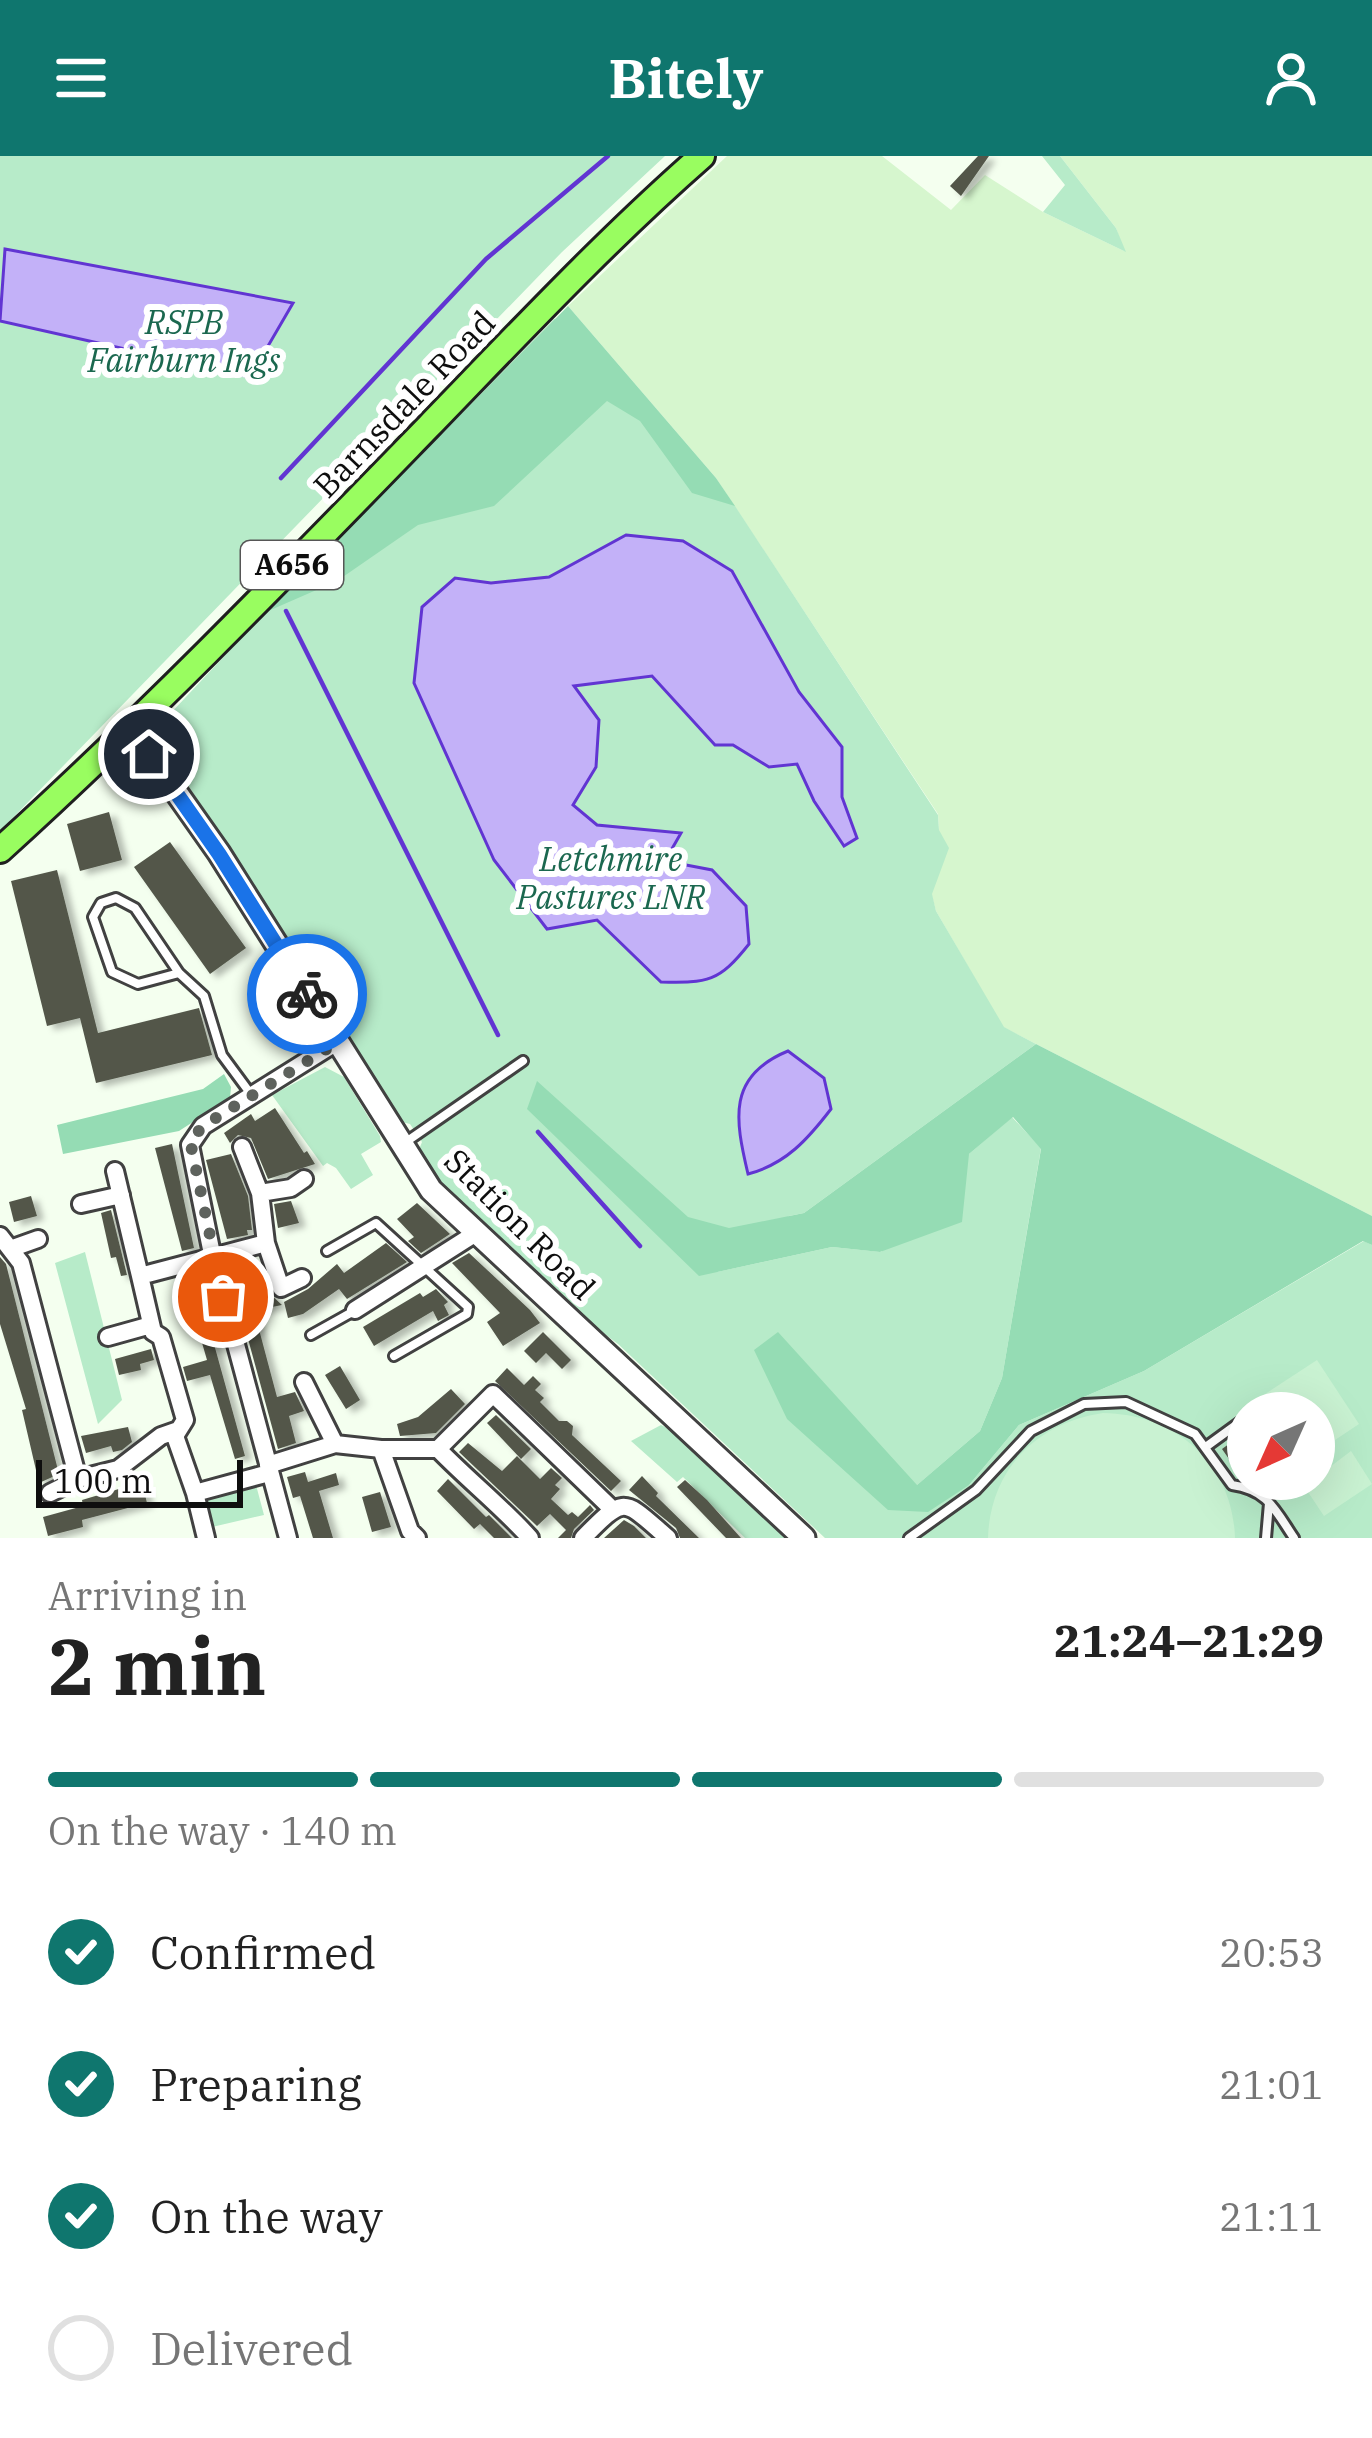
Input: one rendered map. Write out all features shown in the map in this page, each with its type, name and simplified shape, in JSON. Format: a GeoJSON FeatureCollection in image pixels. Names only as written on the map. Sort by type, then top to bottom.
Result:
{"type":"FeatureCollection","features":[{"type":"Feature","properties":{"kind":"main road","name":"Barnsdale Road"},"geometry":{"type":"LineString","coordinates":[[0,850],[131,728],[589,263],[702,156]]}},
{"type":"Feature","properties":{"kind":"street","name":"Station Road"},"geometry":{"type":"LineString","coordinates":[[131,728],[219,854],[431,1190],[804,1538]]}},
{"type":"Feature","properties":{"kind":"street"},"geometry":{"type":"LineString","coordinates":[[288,1538],[213,1259],[190,1145],[203,1126],[338,1042]]}},
{"type":"Feature","properties":{"kind":"street"},"geometry":{"type":"LineString","coordinates":[[242,1147],[260,1193],[266,1243],[281,1288],[302,1278]]}},
{"type":"Feature","properties":{"kind":"street"},"geometry":{"type":"LineString","coordinates":[[115,1171],[153,1333],[161,1337],[174,1395],[182,1406],[184,1420],[175,1436],[206,1538]]}},
{"type":"Feature","properties":{"kind":"street"},"geometry":{"type":"LineString","coordinates":[[260,1193],[304,1180]]}},
{"type":"Feature","properties":{"kind":"street"},"geometry":{"type":"LineString","coordinates":[[80,1204],[121,1195]]}},
{"type":"Feature","properties":{"kind":"street"},"geometry":{"type":"LineString","coordinates":[[355,1310],[476,1233]]}},
{"type":"Feature","properties":{"kind":"street"},"geometry":{"type":"LineString","coordinates":[[5,1242],[38,1239]]}},
{"type":"Feature","properties":{"kind":"street"},"geometry":{"type":"LineString","coordinates":[[5,1242],[21,1263],[78,1479]]}},
{"type":"Feature","properties":{"kind":"street"},"geometry":{"type":"LineString","coordinates":[[140,1276],[266,1243]]}},
{"type":"Feature","properties":{"kind":"street"},"geometry":{"type":"LineString","coordinates":[[108,1337],[151,1325]]}},
{"type":"Feature","properties":{"kind":"street"},"geometry":{"type":"LineString","coordinates":[[304,1382],[335,1444]]}},
{"type":"Feature","properties":{"kind":"street"},"geometry":{"type":"LineString","coordinates":[[195,1493],[335,1444],[438,1449],[493,1394],[611,1509]]}},
{"type":"Feature","properties":{"kind":"street"},"geometry":{"type":"LineString","coordinates":[[50,1493],[78,1479],[118,1469],[161,1436],[178,1430]]}},
{"type":"Feature","properties":{"kind":"street"},"geometry":{"type":"LineString","coordinates":[[381,1449],[410,1532],[417,1538]]}},
{"type":"Feature","properties":{"kind":"street"},"geometry":{"type":"LineString","coordinates":[[438,1449],[530,1538]]}},
{"type":"Feature","properties":{"kind":"street"},"geometry":{"type":"LineString","coordinates":[[583,1538],[621,1505],[635,1509],[668,1538]]}},
{"type":"Feature","properties":{"kind":"lane"},"geometry":{"type":"LineString","coordinates":[[179,973],[147,985],[119,978],[106,964],[93,917],[97,907],[116,898],[132,904],[179,973],[204,996],[222,1055],[251,1095]]}},
{"type":"Feature","properties":{"kind":"lane"},"geometry":{"type":"LineString","coordinates":[[402,1145],[523,1061]]}},
{"type":"Feature","properties":{"kind":"lane"},"geometry":{"type":"LineString","coordinates":[[327,1251],[376,1223],[469,1312],[394,1356]]}},
{"type":"Feature","properties":{"kind":"lane"},"geometry":{"type":"LineString","coordinates":[[311,1335],[355,1310]]}},
{"type":"Feature","properties":{"kind":"lane"},"geometry":{"type":"LineString","coordinates":[[909,1538],[976,1490],[1031,1431],[1084,1404],[1126,1402],[1195,1434],[1232,1485],[1253,1488],[1294,1538]]}},
{"type":"Feature","properties":{"kind":"lane"},"geometry":{"type":"LineString","coordinates":[[1207,1447],[1227,1432]]}},
{"type":"Feature","properties":{"kind":"lane"},"geometry":{"type":"LineString","coordinates":[[1266,1538],[1269,1502]]}},
{"type":"Feature","properties":{"kind":"green space","name":"RSPB Fairburn Ings"},"geometry":{"type":"Polygon","coordinates":[[[0,156],[665,156],[562,252],[0,831],[0,156]]]}},
{"type":"Feature","properties":{"kind":"green space"},"geometry":{"type":"Polygon","coordinates":[[[727,156],[882,156],[951,210],[985,175],[1043,212],[1124,251],[1116,228],[1060,156],[1372,156],[1372,1216],[1003,1027],[936,911],[928,881],[940,845],[938,814],[716,478],[568,306],[727,156]]]}},
{"type":"Feature","properties":{"kind":"green space"},"geometry":{"type":"Polygon","coordinates":[[[1042,156],[1060,156],[1116,228],[1126,252],[1043,212],[1065,185],[1042,156]]]}},
{"type":"Feature","properties":{"kind":"green space"},"geometry":{"type":"Polygon","coordinates":[[[568,306],[735,506],[692,493],[640,421],[607,401],[494,506],[418,525],[337,581],[266,612],[568,306]]]}},
{"type":"Feature","properties":{"kind":"green space","name":"Letchmire Pastures LNR"},"geometry":{"type":"Polygon","coordinates":[[[563,318],[735,506],[938,815],[939,830],[949,848],[932,894],[936,911],[1004,1027],[1036,1044],[804,1213],[789,1216],[717,1272],[832,1247],[881,1252],[969,1154],[1012,1117],[1041,1148],[1002,1378],[980,1431],[888,1510],[969,1485],[1019,1425],[1144,1371],[1364,1241],[1372,1245],[1372,1538],[825,1538],[618,1344],[578,1314],[443,1191],[418,1152],[422,1142],[410,1124],[398,1121],[266,904],[153,732],[554,319],[563,318]]]}},
{"type":"Feature","properties":{"kind":"green space"},"geometry":{"type":"Polygon","coordinates":[[[1036,1044],[1372,1216],[1372,1245],[1363,1241],[1144,1371],[1019,1425],[969,1485],[928,1512],[888,1510],[787,1419],[754,1350],[778,1332],[917,1485],[980,1431],[1002,1378],[1041,1149],[1013,1117],[969,1154],[962,1222],[880,1252],[832,1247],[699,1276],[527,1109],[537,1081],[688,1217],[729,1228],[804,1213],[1036,1044]]]}},
{"type":"Feature","properties":{"kind":"green space"},"geometry":{"type":"Polygon","coordinates":[[[325,1067],[344,1077],[380,1136],[381,1142],[361,1154],[373,1175],[351,1189],[336,1168],[323,1166],[272,1095],[325,1067]]]}},
{"type":"Feature","properties":{"kind":"green space"},"geometry":{"type":"Polygon","coordinates":[[[224,1074],[231,1087],[230,1098],[179,1131],[63,1154],[57,1125],[203,1089],[224,1074]]]}},
{"type":"Feature","properties":{"kind":"green space"},"geometry":{"type":"Polygon","coordinates":[[[85,1252],[122,1400],[98,1424],[55,1263],[85,1252]]]}},
{"type":"Feature","properties":{"kind":"green space"},"geometry":{"type":"Polygon","coordinates":[[[1317,1360],[1359,1424],[1335,1440],[1335,1392],[1268,1392],[1317,1360]]]}},
{"type":"Feature","properties":{"kind":"green space"},"geometry":{"type":"Polygon","coordinates":[[[1103,1413],[1129,1416],[1176,1433],[1211,1466],[1224,1487],[1235,1538],[988,1538],[997,1491],[1008,1471],[1038,1439],[1079,1418],[1103,1413]]]}},
{"type":"Feature","properties":{"kind":"green space"},"geometry":{"type":"Polygon","coordinates":[[[661,1425],[786,1538],[745,1538],[683,1477],[677,1482],[631,1441],[661,1425]]]}},
{"type":"Feature","properties":{"kind":"green space"},"geometry":{"type":"Polygon","coordinates":[[[1351,1451],[1372,1484],[1324,1516],[1313,1500],[1335,1500],[1335,1463],[1351,1451]]]}},
{"type":"Feature","properties":{"kind":"green space"},"geometry":{"type":"Polygon","coordinates":[[[256,1485],[264,1515],[212,1527],[206,1512],[209,1499],[256,1485]]]}},
{"type":"Feature","properties":{"kind":"shaded area"},"geometry":{"type":"Polygon","coordinates":[[[5,249],[293,303],[250,377],[0,321],[5,249]]]}},
{"type":"Feature","properties":{"kind":"shaded area"},"geometry":{"type":"Polygon","coordinates":[[[626,535],[683,541],[732,571],[799,692],[842,747],[842,797],[857,838],[844,846],[814,801],[797,764],[769,767],[733,745],[715,745],[652,676],[574,686],[599,720],[596,767],[573,805],[597,825],[681,833],[665,861],[712,870],[746,906],[749,944],[720,973],[690,982],[661,982],[597,920],[547,929],[494,860],[414,683],[422,607],[455,578],[491,583],[549,577],[626,535]]]}},
{"type":"Feature","properties":{"kind":"shaded area"},"geometry":{"type":"Polygon","coordinates":[[[788,1051],[824,1078],[831,1109],[795,1149],[748,1174],[740,1135],[740,1101],[754,1073],[788,1051]]]}},
{"type":"Feature","properties":{"kind":"building"},"geometry":{"type":"Polygon","coordinates":[[[978,156],[989,156],[961,196],[950,186],[978,156]]]}},
{"type":"Feature","properties":{"kind":"building"},"geometry":{"type":"Polygon","coordinates":[[[109,812],[122,860],[80,871],[67,824],[109,812]]]}},
{"type":"Feature","properties":{"kind":"building"},"geometry":{"type":"Polygon","coordinates":[[[170,842],[246,948],[210,974],[134,867],[170,842]]]}},
{"type":"Feature","properties":{"kind":"building"},"geometry":{"type":"Polygon","coordinates":[[[57,870],[98,1033],[199,1008],[212,1055],[96,1083],[80,1018],[47,1026],[11,881],[57,870]]]}},
{"type":"Feature","properties":{"kind":"building"},"geometry":{"type":"Polygon","coordinates":[[[275,1108],[315,1164],[268,1179],[251,1138],[238,1135],[230,1143],[224,1133],[251,1114],[255,1121],[275,1108]]]}},
{"type":"Feature","properties":{"kind":"building"},"geometry":{"type":"Polygon","coordinates":[[[172,1144],[194,1248],[182,1251],[155,1148],[172,1144]]]}},
{"type":"Feature","properties":{"kind":"building"},"geometry":{"type":"Polygon","coordinates":[[[231,1154],[248,1196],[252,1230],[227,1239],[206,1160],[231,1154]]]}},
{"type":"Feature","properties":{"kind":"building"},"geometry":{"type":"Polygon","coordinates":[[[31,1196],[37,1216],[14,1222],[9,1202],[31,1196]]]}},
{"type":"Feature","properties":{"kind":"building"},"geometry":{"type":"Polygon","coordinates":[[[291,1201],[299,1223],[278,1228],[274,1204],[291,1201]]]}},
{"type":"Feature","properties":{"kind":"building"},"geometry":{"type":"Polygon","coordinates":[[[417,1203],[450,1234],[421,1253],[408,1241],[414,1237],[397,1219],[417,1203]]]}},
{"type":"Feature","properties":{"kind":"building"},"geometry":{"type":"Polygon","coordinates":[[[111,1210],[127,1275],[121,1276],[116,1257],[111,1258],[101,1213],[111,1210]]]}},
{"type":"Feature","properties":{"kind":"building"},"geometry":{"type":"Polygon","coordinates":[[[386,1243],[407,1262],[347,1299],[339,1289],[303,1314],[288,1318],[284,1302],[337,1264],[344,1273],[386,1243]]]}},
{"type":"Feature","properties":{"kind":"building"},"geometry":{"type":"Polygon","coordinates":[[[469,1253],[540,1323],[503,1346],[487,1322],[500,1313],[452,1263],[469,1253]]]}},
{"type":"Feature","properties":{"kind":"building"},"geometry":{"type":"Polygon","coordinates":[[[0,1257],[6,1264],[59,1474],[39,1483],[22,1410],[26,1409],[0,1324],[0,1257]]]}},
{"type":"Feature","properties":{"kind":"building"},"geometry":{"type":"Polygon","coordinates":[[[255,1265],[269,1293],[282,1305],[257,1310],[252,1303],[277,1397],[295,1392],[304,1411],[289,1416],[296,1443],[278,1449],[235,1291],[239,1290],[234,1271],[255,1265]]]}},
{"type":"Feature","properties":{"kind":"building"},"geometry":{"type":"Polygon","coordinates":[[[199,1282],[211,1324],[200,1327],[191,1295],[186,1296],[183,1286],[199,1282]]]}},
{"type":"Feature","properties":{"kind":"building"},"geometry":{"type":"Polygon","coordinates":[[[436,1289],[448,1302],[444,1305],[449,1315],[438,1321],[433,1311],[374,1346],[363,1327],[420,1293],[423,1297],[436,1289]]]}},
{"type":"Feature","properties":{"kind":"building"},"geometry":{"type":"Polygon","coordinates":[[[209,1326],[245,1456],[235,1459],[210,1375],[187,1381],[183,1367],[207,1360],[198,1329],[209,1326]]]}},
{"type":"Feature","properties":{"kind":"building"},"geometry":{"type":"Polygon","coordinates":[[[543,1332],[571,1360],[562,1369],[546,1353],[536,1363],[524,1351],[543,1332]]]}},
{"type":"Feature","properties":{"kind":"building"},"geometry":{"type":"Polygon","coordinates":[[[151,1349],[154,1360],[140,1364],[141,1370],[119,1375],[115,1359],[151,1349]]]}},
{"type":"Feature","properties":{"kind":"building"},"geometry":{"type":"Polygon","coordinates":[[[340,1366],[360,1400],[346,1409],[325,1375],[340,1366]]]}},
{"type":"Feature","properties":{"kind":"building"},"geometry":{"type":"Polygon","coordinates":[[[507,1368],[524,1385],[533,1376],[541,1384],[535,1390],[544,1398],[540,1402],[559,1421],[573,1426],[572,1435],[621,1481],[611,1491],[495,1381],[507,1368]]]}},
{"type":"Feature","properties":{"kind":"building"},"geometry":{"type":"Polygon","coordinates":[[[451,1389],[465,1404],[436,1433],[400,1436],[397,1424],[418,1417],[451,1389]]]}},
{"type":"Feature","properties":{"kind":"building"},"geometry":{"type":"Polygon","coordinates":[[[496,1415],[531,1449],[521,1459],[487,1423],[496,1415]]]}},
{"type":"Feature","properties":{"kind":"building"},"geometry":{"type":"Polygon","coordinates":[[[128,1427],[132,1442],[122,1450],[113,1452],[111,1446],[86,1453],[81,1436],[128,1427]]]}},
{"type":"Feature","properties":{"kind":"building"},"geometry":{"type":"Polygon","coordinates":[[[468,1443],[502,1471],[517,1456],[540,1479],[551,1468],[562,1478],[551,1499],[568,1515],[572,1512],[578,1517],[590,1505],[594,1510],[571,1538],[558,1538],[566,1530],[550,1514],[537,1526],[459,1452],[468,1443]]]}},
{"type":"Feature","properties":{"kind":"building"},"geometry":{"type":"Polygon","coordinates":[[[305,1472],[308,1482],[336,1473],[339,1485],[319,1491],[333,1538],[313,1538],[300,1496],[293,1498],[287,1477],[305,1472]]]}},
{"type":"Feature","properties":{"kind":"building"},"geometry":{"type":"Polygon","coordinates":[[[642,1476],[699,1538],[680,1538],[676,1528],[629,1490],[642,1476]]]}},
{"type":"Feature","properties":{"kind":"building"},"geometry":{"type":"Polygon","coordinates":[[[448,1479],[512,1538],[494,1538],[480,1524],[474,1529],[437,1491],[448,1479]]]}},
{"type":"Feature","properties":{"kind":"building"},"geometry":{"type":"Polygon","coordinates":[[[685,1480],[741,1538],[726,1538],[677,1487],[685,1480]]]}},
{"type":"Feature","properties":{"kind":"building"},"geometry":{"type":"Polygon","coordinates":[[[142,1482],[147,1503],[82,1520],[83,1527],[48,1536],[43,1517],[142,1482]]]}},
{"type":"Feature","properties":{"kind":"building"},"geometry":{"type":"Polygon","coordinates":[[[380,1492],[391,1527],[372,1532],[362,1497],[380,1492]]]}},
{"type":"Feature","properties":{"kind":"building"},"geometry":{"type":"Polygon","coordinates":[[[624,1520],[634,1526],[646,1538],[604,1538],[624,1520]]]}},
{"type":"Feature","properties":{"kind":"waterway"},"geometry":{"type":"LineString","coordinates":[[281,478],[486,259],[608,156]]}},
{"type":"Feature","properties":{"kind":"waterway"},"geometry":{"type":"LineString","coordinates":[[286,611],[498,1035]]}},
{"type":"Feature","properties":{"kind":"waterway"},"geometry":{"type":"LineString","coordinates":[[538,1132],[640,1246]]}},
{"type":"Feature","properties":{"kind":"way so far"},"geometry":{"type":"LineString","coordinates":[[223,1297],[190,1141],[203,1126],[338,1042],[307,994]]}},
{"type":"Feature","properties":{"kind":"route"},"geometry":{"type":"LineString","coordinates":[[149,754],[307,994]]}}]}
